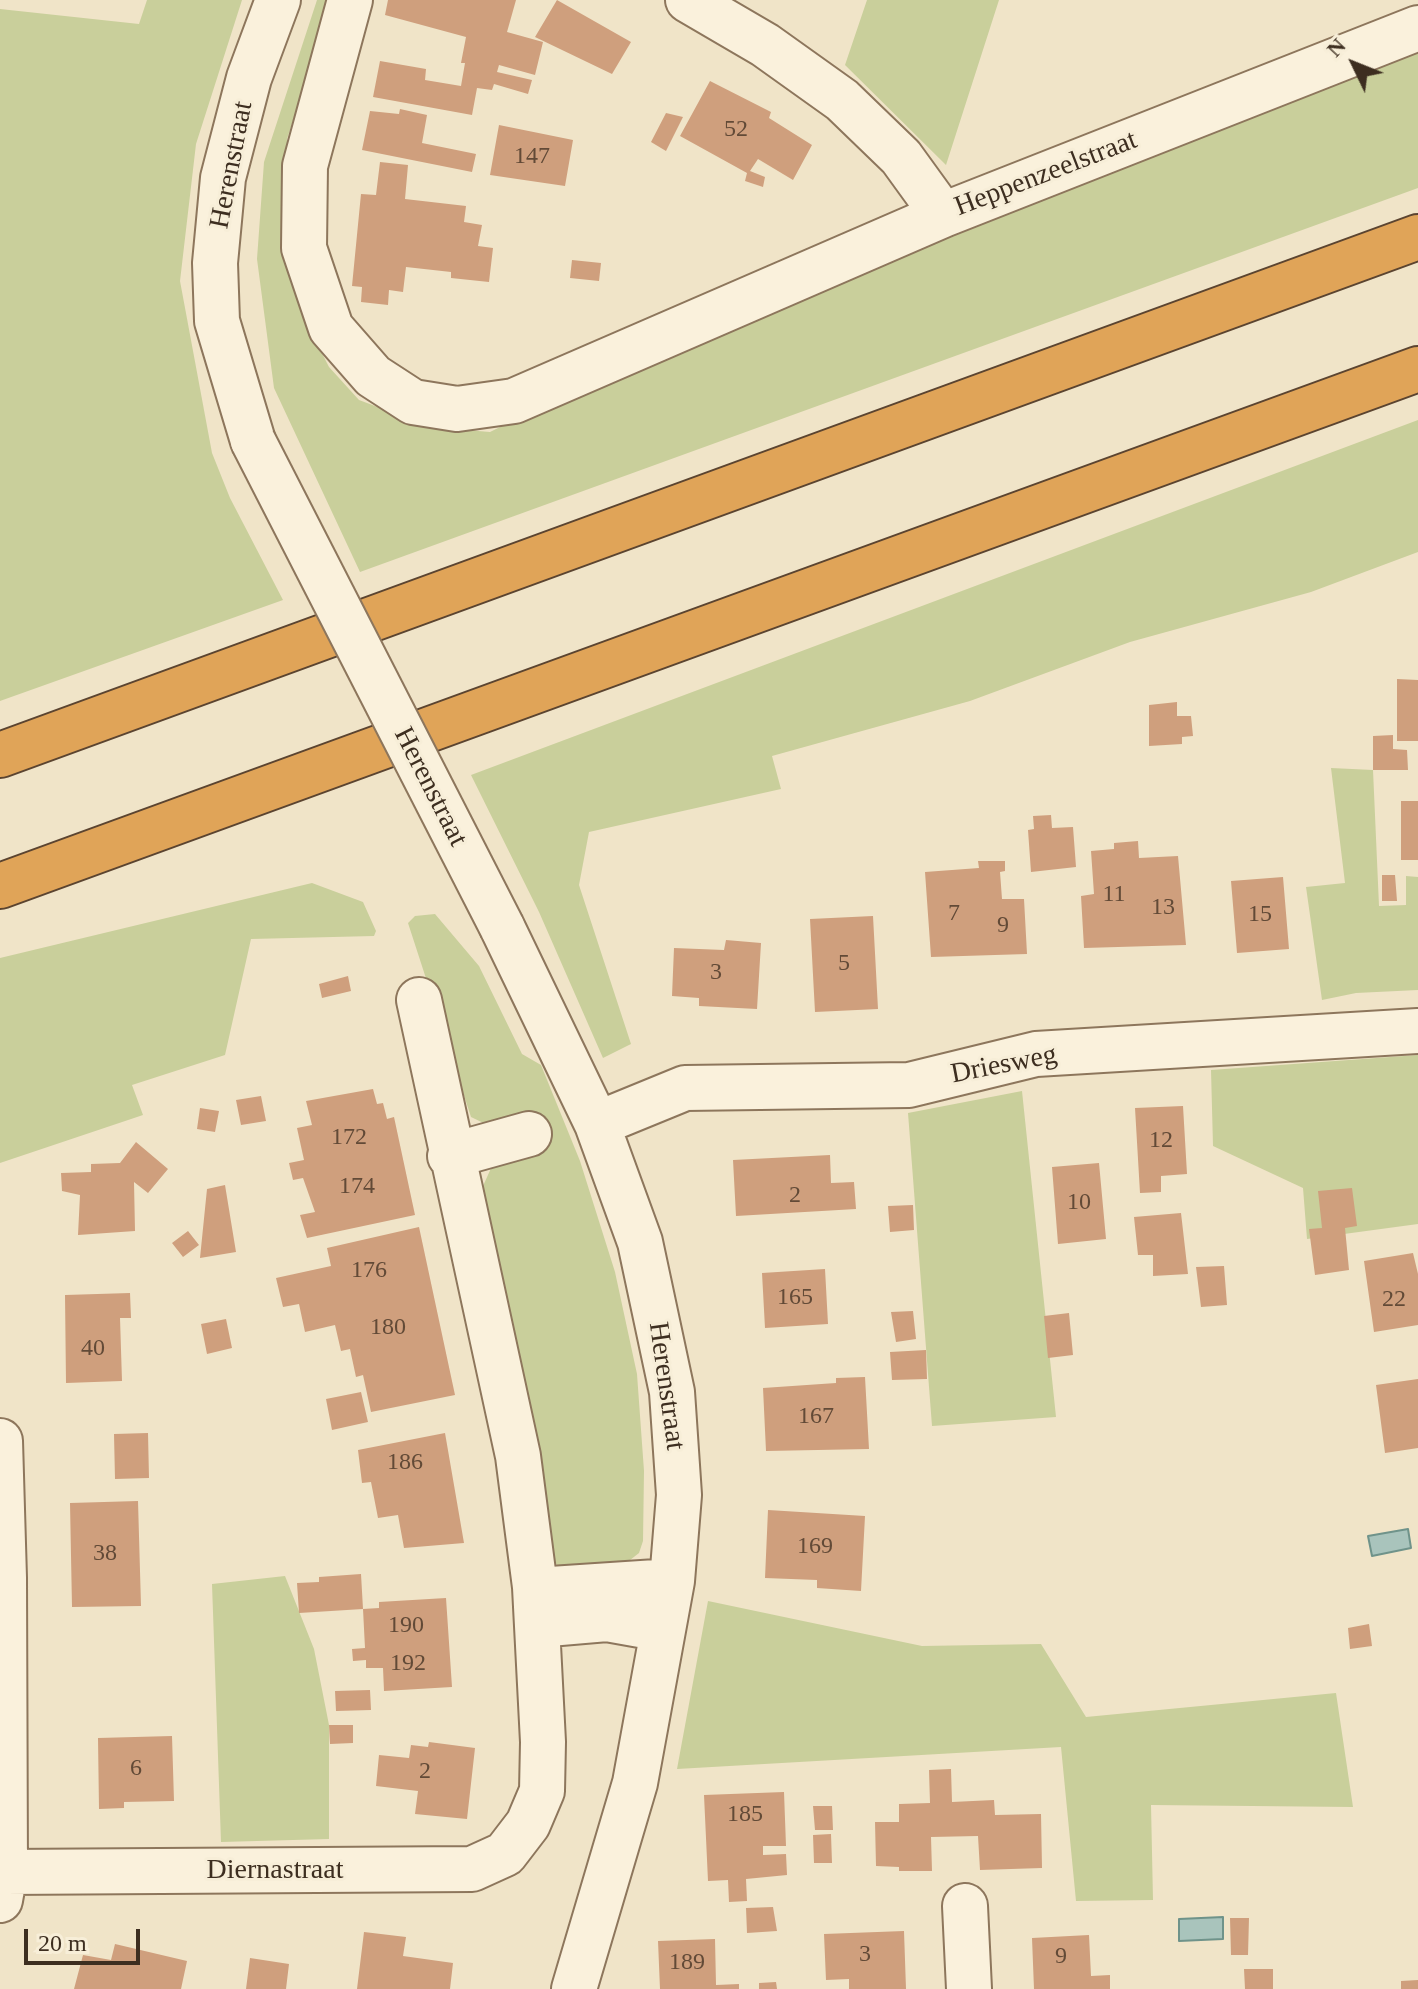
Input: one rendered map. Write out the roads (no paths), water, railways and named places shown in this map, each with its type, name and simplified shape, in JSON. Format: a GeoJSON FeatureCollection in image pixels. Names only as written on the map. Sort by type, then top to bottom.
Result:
{"type":"FeatureCollection","features":[{"type":"Feature","properties":{"kind":"highway"},"geometry":{"type":"LineString","coordinates":[[0,755],[1418,237]]}},
{"type":"Feature","properties":{"kind":"highway"},"geometry":{"type":"LineString","coordinates":[[0,886],[1418,369]]}},
{"type":"Feature","properties":{"kind":"street","name":"Herenstraat"},"geometry":{"type":"LineString","coordinates":[[278,0],[249,78],[223,178],[215,263],[217,321],[253,441],[502,927],[597,1124],[640,1242],[672,1392],[679,1495],[672,1581],[635,1783],[574,1989]]}},
{"type":"Feature","properties":{"kind":"street"},"geometry":{"type":"LineString","coordinates":[[350,0],[305,166],[304,248],[331,328],[373,376],[413,402],[457,409],[514,401],[943,215]]}},
{"type":"Feature","properties":{"kind":"street","name":"Heppenzeelstraat"},"geometry":{"type":"LineString","coordinates":[[688,0],[765,45],[842,100],[901,157],[943,215],[1418,28]]}},
{"type":"Feature","properties":{"kind":"street"},"geometry":{"type":"LineString","coordinates":[[419,1000],[450,1156],[518,1456],[536,1606]]}},
{"type":"Feature","properties":{"kind":"street","name":"Driesweg"},"geometry":{"type":"LineString","coordinates":[[597,1124],[685,1088],[909,1085],[1036,1054],[1418,1031]]}},
{"type":"Feature","properties":{"kind":"street"},"geometry":{"type":"LineString","coordinates":[[450,1156],[529,1134]]}},
{"type":"Feature","properties":{"kind":"street"},"geometry":{"type":"LineString","coordinates":[[0,1441],[4,1578],[2,1887]]}},
{"type":"Feature","properties":{"kind":"street"},"geometry":{"type":"LineString","coordinates":[[536,1606],[551,1589],[672,1581]]}},
{"type":"Feature","properties":{"kind":"street"},"geometry":{"type":"LineString","coordinates":[[536,1606],[663,1629]]}},
{"type":"Feature","properties":{"kind":"street","name":"Diernastraat"},"geometry":{"type":"LineString","coordinates":[[2,1887],[472,1869],[505,1854],[528,1824],[542,1791],[536,1606]]}},
{"type":"Feature","properties":{"kind":"street"},"geometry":{"type":"LineString","coordinates":[[965,1906],[969,1989]]}},
{"type":"Feature","properties":{"kind":"water"},"geometry":{"type":"Polygon","coordinates":[[[1408,1529],[1411,1548],[1372,1556],[1368,1536],[1408,1529]]]}},
{"type":"Feature","properties":{"kind":"water"},"geometry":{"type":"Polygon","coordinates":[[[1223,1917],[1223,1939],[1179,1941],[1179,1919],[1223,1917]]]}}]}
